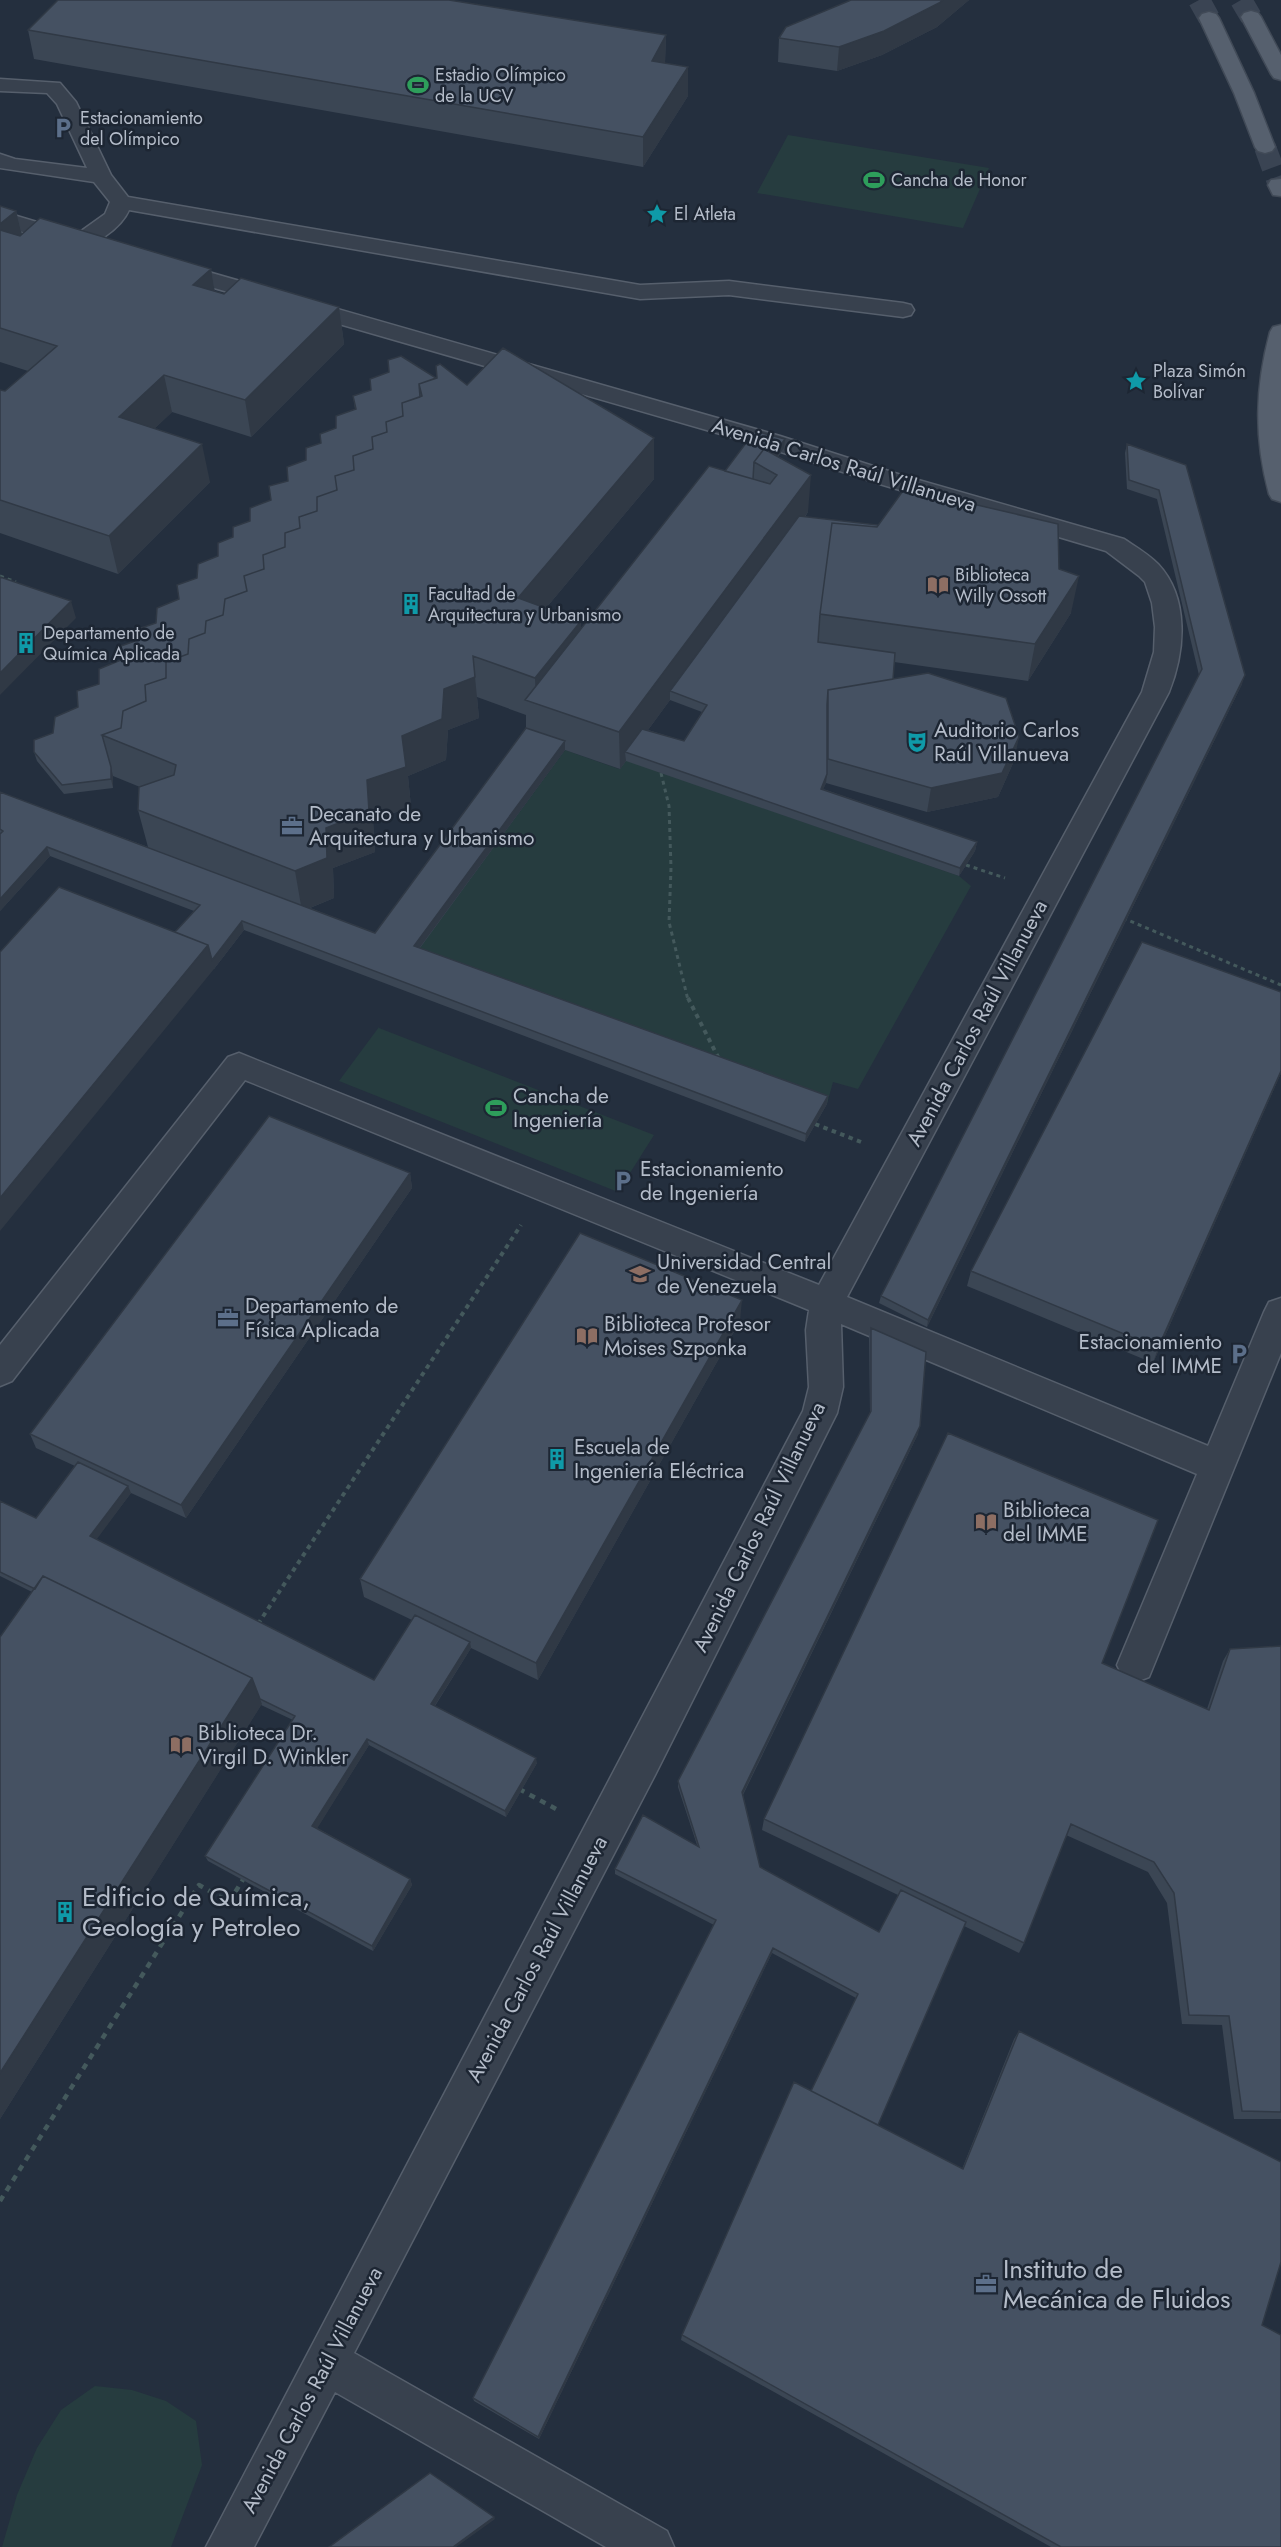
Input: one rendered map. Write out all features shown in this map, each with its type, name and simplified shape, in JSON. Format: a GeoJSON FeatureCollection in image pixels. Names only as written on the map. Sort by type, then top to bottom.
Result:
{"type":"FeatureCollection","features":[{"type":"Feature","properties":{"kind":"main road"},"geometry":{"type":"LineString","coordinates":[[1251,17],[1281,74]]}},
{"type":"Feature","properties":{"kind":"main road"},"geometry":{"type":"LineString","coordinates":[[1209,18],[1244,93],[1265,147]]}},
{"type":"Feature","properties":{"kind":"main road"},"geometry":{"type":"LineString","coordinates":[[1281,333],[1273,363],[1267,419],[1281,494]]}},
{"type":"Feature","properties":{"kind":"lane"},"geometry":{"type":"LineString","coordinates":[[0,85],[53,87],[66,102],[101,176],[121,202],[640,292],[729,288],[903,310]]}},
{"type":"Feature","properties":{"kind":"lane"},"geometry":{"type":"LineString","coordinates":[[0,160],[10,165],[101,176]]}},
{"type":"Feature","properties":{"kind":"lane"},"geometry":{"type":"LineString","coordinates":[[80,242],[115,217],[121,202]]}},
{"type":"Feature","properties":{"kind":"lane"},"geometry":{"type":"LineString","coordinates":[[0,218],[111,251]]}},
{"type":"Feature","properties":{"kind":"lane","name":"Avenida Carlos Raúl Villanueva"},"geometry":{"type":"LineString","coordinates":[[146,261],[771,441],[892,480],[1115,545],[1138,560],[1157,581],[1166,608],[1169,642],[1162,676],[827,1304],[823,1330],[826,1387],[819,1413],[636,1772],[229,2547]]}},
{"type":"Feature","properties":{"kind":"lane"},"geometry":{"type":"LineString","coordinates":[[0,1371],[239,1065],[827,1304],[1217,1466]]}},
{"type":"Feature","properties":{"kind":"lane"},"geometry":{"type":"LineString","coordinates":[[1136,1665],[1281,1312]]}},
{"type":"Feature","properties":{"kind":"lane"},"geometry":{"type":"LineString","coordinates":[[326,2362],[651,2547]]}},
{"type":"Feature","properties":{"kind":"path"},"geometry":{"type":"LineString","coordinates":[[0,576],[20,584]]}},
{"type":"Feature","properties":{"kind":"path"},"geometry":{"type":"LineString","coordinates":[[661,773],[669,806],[671,868],[669,922],[685,993],[723,1066]]}},
{"type":"Feature","properties":{"kind":"path"},"geometry":{"type":"LineString","coordinates":[[966,865],[1105,910],[1281,986]]}},
{"type":"Feature","properties":{"kind":"path"},"geometry":{"type":"LineString","coordinates":[[254,1630],[525,1218]]}},
{"type":"Feature","properties":{"kind":"path"},"geometry":{"type":"LineString","coordinates":[[512,1785],[522,1791]]}},
{"type":"Feature","properties":{"kind":"path"},"geometry":{"type":"LineString","coordinates":[[0,2201],[199,1885],[229,1902],[248,1872]]}},
{"type":"Feature","properties":{"kind":"green space","name":"Cancha de Honor"},"geometry":{"type":"Polygon","coordinates":[[[788,135],[989,168],[963,228],[757,193],[788,135]]]}},
{"type":"Feature","properties":{"kind":"green space"},"geometry":{"type":"Polygon","coordinates":[[[565,750],[619,769],[626,760],[959,876],[971,886],[858,1089],[833,1082],[827,1104],[415,954],[565,750]]]}},
{"type":"Feature","properties":{"kind":"green space","name":"Cancha de Ingeniería"},"geometry":{"type":"Polygon","coordinates":[[[379,1027],[654,1135],[618,1192],[339,1081],[379,1027]]]}},
{"type":"Feature","properties":{"kind":"green space"},"geometry":{"type":"Polygon","coordinates":[[[95,2386],[132,2390],[166,2401],[196,2421],[202,2465],[171,2547],[2,2547],[17,2495],[37,2448],[61,2410],[95,2386]]]}},
{"type":"Feature","properties":{"kind":"building"},"geometry":{"type":"Polygon","coordinates":[[[58,0],[449,0],[666,35],[652,61],[688,67],[643,137],[28,30],[58,0]]]}},
{"type":"Feature","properties":{"kind":"building"},"geometry":{"type":"Polygon","coordinates":[[[851,0],[943,0],[884,31],[839,47],[779,38],[786,27],[851,0]]]}},
{"type":"Feature","properties":{"kind":"building"},"geometry":{"type":"Polygon","coordinates":[[[0,206],[16,211],[0,224],[0,206]]]}},
{"type":"Feature","properties":{"kind":"building"},"geometry":{"type":"Polygon","coordinates":[[[40,218],[211,269],[193,285],[224,294],[241,278],[339,307],[245,400],[164,375],[119,417],[202,444],[109,536],[0,500],[0,390],[5,391],[57,346],[0,328],[0,230],[20,236],[40,218]]]}},
{"type":"Feature","properties":{"kind":"building"},"geometry":{"type":"Polygon","coordinates":[[[503,348],[654,438],[518,598],[581,621],[535,678],[473,656],[475,677],[444,689],[442,719],[402,736],[406,767],[367,780],[369,811],[326,828],[327,858],[295,871],[138,810],[139,787],[174,775],[176,765],[102,735],[121,728],[123,711],[146,701],[145,685],[166,678],[166,662],[188,654],[189,639],[205,633],[206,621],[223,615],[225,599],[247,591],[244,576],[264,569],[263,555],[285,547],[285,533],[300,528],[299,517],[317,511],[317,497],[337,490],[335,476],[354,470],[353,456],[373,449],[372,437],[387,432],[386,422],[403,416],[402,403],[422,396],[419,384],[437,378],[436,366],[440,364],[467,385],[503,348]]]}},
{"type":"Feature","properties":{"kind":"building"},"geometry":{"type":"Polygon","coordinates":[[[401,356],[436,378],[419,384],[420,397],[402,403],[403,416],[386,422],[387,432],[372,437],[373,449],[353,456],[354,470],[335,476],[337,490],[317,497],[317,511],[299,517],[300,528],[285,533],[285,547],[263,555],[264,569],[244,576],[247,591],[225,599],[223,615],[206,621],[205,633],[189,639],[188,654],[166,662],[166,678],[145,685],[146,701],[123,711],[121,728],[102,735],[111,767],[111,779],[62,785],[34,752],[34,740],[53,733],[55,717],[78,707],[77,691],[99,684],[99,669],[121,660],[121,646],[138,640],[138,629],[156,623],[157,608],[179,599],[177,585],[197,578],[198,564],[218,556],[218,543],[233,537],[233,527],[250,521],[250,508],[271,500],[269,486],[288,481],[287,467],[306,460],[306,448],[321,443],[320,434],[336,428],[336,416],[356,409],[353,396],[371,390],[370,379],[389,372],[388,360],[401,356]]]}},
{"type":"Feature","properties":{"kind":"building"},"geometry":{"type":"Polygon","coordinates":[[[755,431],[785,439],[774,454],[764,449],[754,462],[753,479],[725,471],[755,431]]]}},
{"type":"Feature","properties":{"kind":"building"},"geometry":{"type":"Polygon","coordinates":[[[1127,444],[1186,465],[1245,675],[928,1320],[881,1296],[1202,669],[1159,490],[1129,480],[1127,444]]]}},
{"type":"Feature","properties":{"kind":"building"},"geometry":{"type":"Polygon","coordinates":[[[764,449],[811,475],[619,732],[525,700],[709,466],[770,484],[777,475],[754,462],[764,449]]]}},
{"type":"Feature","properties":{"kind":"building","name":"Biblioteca Willy Ossott"},"geometry":{"type":"Polygon","coordinates":[[[905,488],[1058,524],[1059,569],[1079,576],[1035,644],[820,614],[832,523],[877,527],[905,488]]]}},
{"type":"Feature","properties":{"kind":"building"},"geometry":{"type":"Polygon","coordinates":[[[799,516],[878,525],[877,527],[832,523],[818,642],[895,653],[893,679],[828,690],[827,774],[821,789],[977,842],[960,868],[625,752],[642,729],[684,741],[707,705],[670,691],[799,516]]]}},
{"type":"Feature","properties":{"kind":"building","name":"Departamento de Química Aplicada"},"geometry":{"type":"Polygon","coordinates":[[[0,577],[71,601],[0,673],[0,577]]]}},
{"type":"Feature","properties":{"kind":"building","name":"Auditorio Carlos Raúl Villanueva"},"geometry":{"type":"Polygon","coordinates":[[[928,673],[1006,698],[1019,737],[1002,773],[931,788],[828,759],[828,690],[928,673]]]}},
{"type":"Feature","properties":{"kind":"building"},"geometry":{"type":"Polygon","coordinates":[[[526,728],[565,741],[414,946],[828,1096],[806,1134],[242,921],[212,960],[208,945],[175,932],[200,905],[47,847],[0,899],[0,834],[3,831],[0,829],[0,792],[375,933],[526,728]]]}},
{"type":"Feature","properties":{"kind":"building"},"geometry":{"type":"Polygon","coordinates":[[[59,887],[208,945],[0,1198],[0,952],[59,887]]]}},
{"type":"Feature","properties":{"kind":"building"},"geometry":{"type":"Polygon","coordinates":[[[1142,942],[1281,992],[1281,1071],[1158,1348],[971,1271],[1142,942]]]}},
{"type":"Feature","properties":{"kind":"building","name":"Departamento de Física Aplicada"},"geometry":{"type":"Polygon","coordinates":[[[269,1116],[410,1173],[181,1505],[30,1434],[269,1116]]]}},
{"type":"Feature","properties":{"kind":"building","name":"Escuela de Ingeniería Eléctrica"},"geometry":{"type":"Polygon","coordinates":[[[580,1233],[742,1300],[536,1663],[360,1579],[580,1233]]]}},
{"type":"Feature","properties":{"kind":"building"},"geometry":{"type":"Polygon","coordinates":[[[871,1328],[926,1352],[920,1426],[742,1792],[760,1867],[879,1932],[901,1890],[966,1922],[878,2125],[811,2091],[858,1994],[773,1948],[538,2437],[473,2398],[716,1920],[615,1869],[643,1815],[699,1847],[678,1781],[871,1411],[871,1328]]]}},
{"type":"Feature","properties":{"kind":"building"},"geometry":{"type":"Polygon","coordinates":[[[948,1433],[1158,1520],[1102,1663],[1209,1710],[1230,1649],[1281,1646],[1281,2112],[1242,2111],[1229,2016],[1189,2015],[1174,1893],[1154,1862],[1071,1824],[1024,1943],[764,1819],[948,1433]]]}},
{"type":"Feature","properties":{"kind":"building"},"geometry":{"type":"Polygon","coordinates":[[[78,1462],[128,1486],[90,1536],[374,1680],[415,1615],[470,1642],[431,1704],[536,1758],[505,1811],[367,1739],[312,1826],[410,1879],[372,1946],[205,1856],[295,1716],[260,1699],[252,1678],[43,1576],[35,1589],[0,1572],[0,1501],[36,1518],[78,1462]]]}},
{"type":"Feature","properties":{"kind":"building","name":"Edificio de Química, Geología y Petroleo"},"geometry":{"type":"Polygon","coordinates":[[[43,1576],[252,1678],[0,2073],[0,1637],[43,1576]]]}},
{"type":"Feature","properties":{"kind":"building","name":"Instituto de Mecánica de Fluidos"},"geometry":{"type":"Polygon","coordinates":[[[1019,2031],[1281,2162],[1281,2262],[1262,2325],[1281,2335],[1281,2547],[1061,2547],[682,2335],[794,2082],[963,2169],[1019,2031]]]}},
{"type":"Feature","properties":{"kind":"building"},"geometry":{"type":"Polygon","coordinates":[[[430,2473],[494,2517],[453,2547],[329,2547],[430,2473]]]}},
{"type":"Feature","properties":{"kind":"tunnel"},"geometry":{"type":"LineString","coordinates":[[1199,0],[1209,18]]}},
{"type":"Feature","properties":{"kind":"tunnel"},"geometry":{"type":"LineString","coordinates":[[1241,0],[1251,17]]}},
{"type":"Feature","properties":{"kind":"tunnel"},"geometry":{"type":"LineString","coordinates":[[1265,147],[1279,185]]}},
{"type":"Feature","properties":{"kind":"place","name":"Estadio Olímpico de la UCV"},"geometry":{"type":"Point","coordinates":[418,85]}},
{"type":"Feature","properties":{"kind":"place","name":"Estacionamiento del Olímpico"},"geometry":{"type":"Point","coordinates":[63,128]}},
{"type":"Feature","properties":{"kind":"place","name":"Cancha de Honor"},"geometry":{"type":"Point","coordinates":[874,180]}},
{"type":"Feature","properties":{"kind":"place","name":"El Atleta"},"geometry":{"type":"Point","coordinates":[657,214]}},
{"type":"Feature","properties":{"kind":"place","name":"Plaza Simón Bolívar"},"geometry":{"type":"Point","coordinates":[1136,381]}},
{"type":"Feature","properties":{"kind":"place","name":"Biblioteca Willy Ossott"},"geometry":{"type":"Point","coordinates":[938,585]}},
{"type":"Feature","properties":{"kind":"place","name":"Facultad de Arquitectura y Urbanismo"},"geometry":{"type":"Point","coordinates":[411,604]}},
{"type":"Feature","properties":{"kind":"place","name":"Departamento de Química Aplicada"},"geometry":{"type":"Point","coordinates":[26,643]}},
{"type":"Feature","properties":{"kind":"place","name":"Auditorio Carlos Raúl Villanueva"},"geometry":{"type":"Point","coordinates":[917,742]}},
{"type":"Feature","properties":{"kind":"place","name":"Decanato de Arquitectura y Urbanismo"},"geometry":{"type":"Point","coordinates":[292,826]}},
{"type":"Feature","properties":{"kind":"place","name":"Cancha de Ingeniería"},"geometry":{"type":"Point","coordinates":[496,1108]}},
{"type":"Feature","properties":{"kind":"place","name":"Estacionamiento de Ingeniería"},"geometry":{"type":"Point","coordinates":[623,1181]}},
{"type":"Feature","properties":{"kind":"place","name":"Universidad Central de Venezuela"},"geometry":{"type":"Point","coordinates":[640,1274]}},
{"type":"Feature","properties":{"kind":"place","name":"Departamento de Física Aplicada"},"geometry":{"type":"Point","coordinates":[228,1318]}},
{"type":"Feature","properties":{"kind":"place","name":"Biblioteca Profesor Moises Szponka"},"geometry":{"type":"Point","coordinates":[587,1336]}},
{"type":"Feature","properties":{"kind":"place","name":"Estacionamiento del IMME"},"geometry":{"type":"Point","coordinates":[1239,1354]}},
{"type":"Feature","properties":{"kind":"place","name":"Escuela de Ingeniería Eléctrica"},"geometry":{"type":"Point","coordinates":[557,1459]}},
{"type":"Feature","properties":{"kind":"place","name":"Biblioteca del IMME"},"geometry":{"type":"Point","coordinates":[986,1522]}},
{"type":"Feature","properties":{"kind":"place","name":"Biblioteca Dr. Virgil D. Winkler"},"geometry":{"type":"Point","coordinates":[181,1745]}},
{"type":"Feature","properties":{"kind":"place","name":"Edificio de Química, Geología y Petroleo"},"geometry":{"type":"Point","coordinates":[65,1912]}},
{"type":"Feature","properties":{"kind":"place","name":"Instituto de Mecánica de Fluidos"},"geometry":{"type":"Point","coordinates":[986,2284]}}]}
